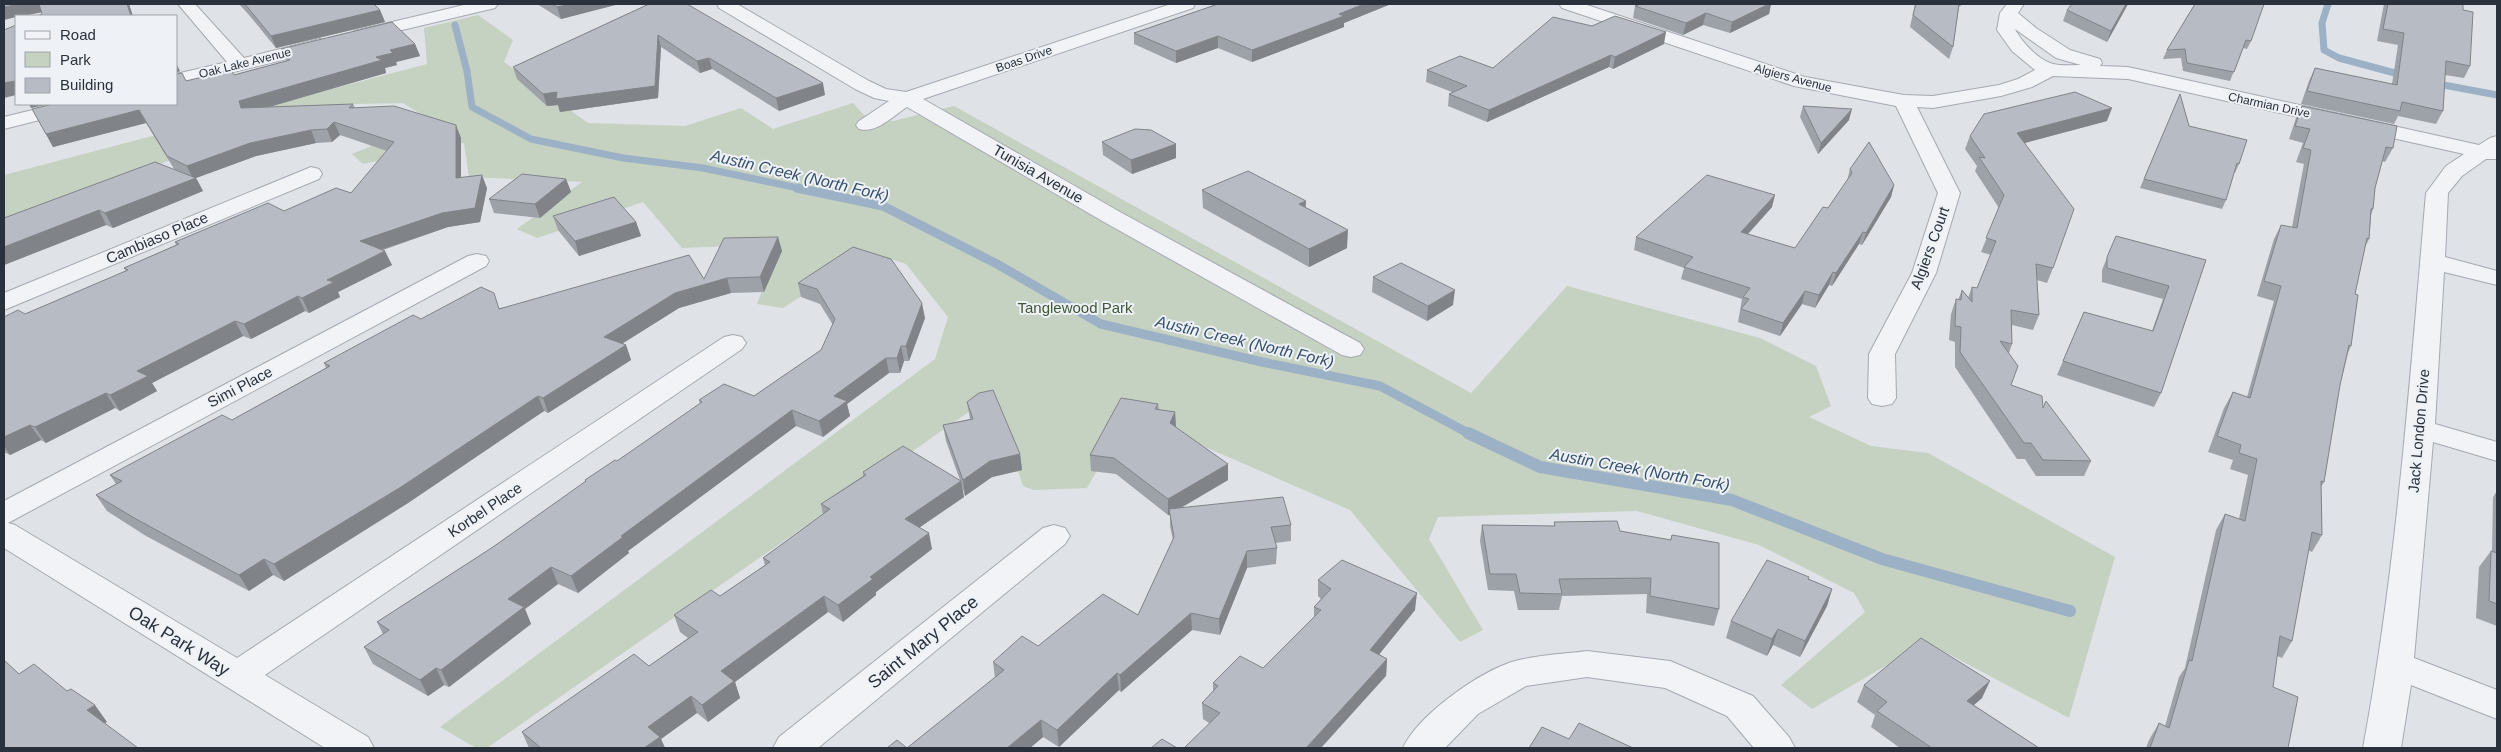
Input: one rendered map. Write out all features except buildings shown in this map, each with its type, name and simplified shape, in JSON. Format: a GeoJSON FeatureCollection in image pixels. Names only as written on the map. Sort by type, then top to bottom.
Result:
{"type":"FeatureCollection","features":[{"type":"Feature","properties":{"kind":"street"},"geometry":{"type":"LineString","coordinates":[[186,4],[239,64]]}},
{"type":"Feature","properties":{"kind":"street","name":"Oak Lake Avenue"},"geometry":{"type":"LineString","coordinates":[[178,79],[489,4]]}},
{"type":"Feature","properties":{"kind":"street","name":"Tunisia Avenue"},"geometry":{"type":"LineString","coordinates":[[726,4],[862,85],[881,94],[907,98],[1112,217],[1351,349]]}},
{"type":"Feature","properties":{"kind":"street","name":"Boas Drive"},"geometry":{"type":"LineString","coordinates":[[866,125],[907,98],[1187,4]]}},
{"type":"Feature","properties":{"kind":"street","name":"Algiers Avenue"},"geometry":{"type":"LineString","coordinates":[[1568,4],[1802,82],[1904,101],[1933,102],[2001,90],[2025,83]]}},
{"type":"Feature","properties":{"kind":"street","name":"Charmian Drive"},"geometry":{"type":"LineString","coordinates":[[2012,9],[2006,30],[2019,47],[2037,64],[2050,70],[2128,73]]}},
{"type":"Feature","properties":{"kind":"street","name":"Charmian Drive"},"geometry":{"type":"LineString","coordinates":[[2012,9],[2030,32],[2063,54],[2128,73],[2491,150]]}},
{"type":"Feature","properties":{"kind":"street","name":"Charmian Drive"},"geometry":{"type":"LineString","coordinates":[[2025,83],[2050,70]]}},
{"type":"Feature","properties":{"kind":"street","name":"Algiers Court"},"geometry":{"type":"LineString","coordinates":[[1882,398],[1882,354],[1924,273],[1950,193],[1904,101]]}},
{"type":"Feature","properties":{"kind":"street"},"geometry":{"type":"LineString","coordinates":[[4,123],[76,105]]}},
{"type":"Feature","properties":{"kind":"street","name":"Jack London Drive"},"geometry":{"type":"LineString","coordinates":[[2382,748],[2396,665],[2420,428],[2437,193],[2454,170],[2491,150]]}},
{"type":"Feature","properties":{"kind":"street","name":"Cambiaso Place"},"geometry":{"type":"LineString","coordinates":[[4,302],[311,174]]}},
{"type":"Feature","properties":{"kind":"street","name":"Simi Place"},"geometry":{"type":"LineString","coordinates":[[4,514],[476,261]]}},
{"type":"Feature","properties":{"kind":"street"},"geometry":{"type":"LineString","coordinates":[[2432,261],[2497,278]]}},
{"type":"Feature","properties":{"kind":"street","name":"Korbel Place"},"geometry":{"type":"LineString","coordinates":[[237,676],[733,343]]}},
{"type":"Feature","properties":{"kind":"street"},"geometry":{"type":"LineString","coordinates":[[2420,428],[2497,452]]}},
{"type":"Feature","properties":{"kind":"street","name":"Oak Park Way"},"geometry":{"type":"LineString","coordinates":[[4,533],[355,748]]}},
{"type":"Feature","properties":{"kind":"street","name":"Saint Mary Place"},"geometry":{"type":"LineString","coordinates":[[792,748],[1054,536]]}},
{"type":"Feature","properties":{"kind":"street"},"geometry":{"type":"LineString","coordinates":[[1422,748],[1465,704],[1518,674],[1587,664],[1670,675],[1740,706],[1776,748]]}},
{"type":"Feature","properties":{"kind":"street"},"geometry":{"type":"LineString","coordinates":[[2396,665],[2497,706]]}},
{"type":"Feature","properties":{"kind":"green space","name":"Tanglewood Park"},"geometry":{"type":"Polygon","coordinates":[[[478,15],[513,40],[504,62],[588,123],[685,126],[741,108],[773,129],[853,103],[864,115],[893,121],[954,106],[1471,393],[1567,286],[1760,338],[1816,366],[1831,406],[1809,417],[1871,446],[1928,453],[2115,557],[2069,718],[1926,642],[1812,709],[1781,685],[1865,612],[1854,593],[1759,545],[1637,511],[1438,517],[1429,539],[1483,630],[1460,642],[1350,510],[1129,414],[1087,488],[1034,490],[1023,486],[993,395],[487,748],[476,748],[440,727],[935,359],[948,317],[906,264],[870,252],[783,308],[757,304],[780,244],[682,248],[643,202],[537,238],[517,229],[582,182],[469,177],[464,143],[363,164],[352,154],[432,121],[403,103],[355,104],[287,119],[160,164],[4,225],[4,175],[427,64],[424,28],[478,15]]]}},
{"type":"Feature","properties":{"kind":"waterway"},"geometry":{"type":"LineString","coordinates":[[2328,4],[2322,23],[2324,50],[2339,58],[2406,76]]}},
{"type":"Feature","properties":{"kind":"waterway","name":"Austin Creek (North Fork)"},"geometry":{"type":"LineString","coordinates":[[455,25],[467,71],[472,107],[531,139],[623,158],[703,168],[803,189]]}},
{"type":"Feature","properties":{"kind":"waterway"},"geometry":{"type":"LineString","coordinates":[[2433,83],[2497,95]]}},
{"type":"Feature","properties":{"kind":"waterway","name":"Austin Creek (North Fork)"},"geometry":{"type":"LineString","coordinates":[[797,188],[883,206],[997,264],[1101,324],[1262,362],[1380,386],[1469,434]]}},
{"type":"Feature","properties":{"kind":"waterway","name":"Austin Creek (North Fork)"},"geometry":{"type":"LineString","coordinates":[[1469,434],[1540,467],[1732,500],[1882,559],[2070,611]]}}]}
